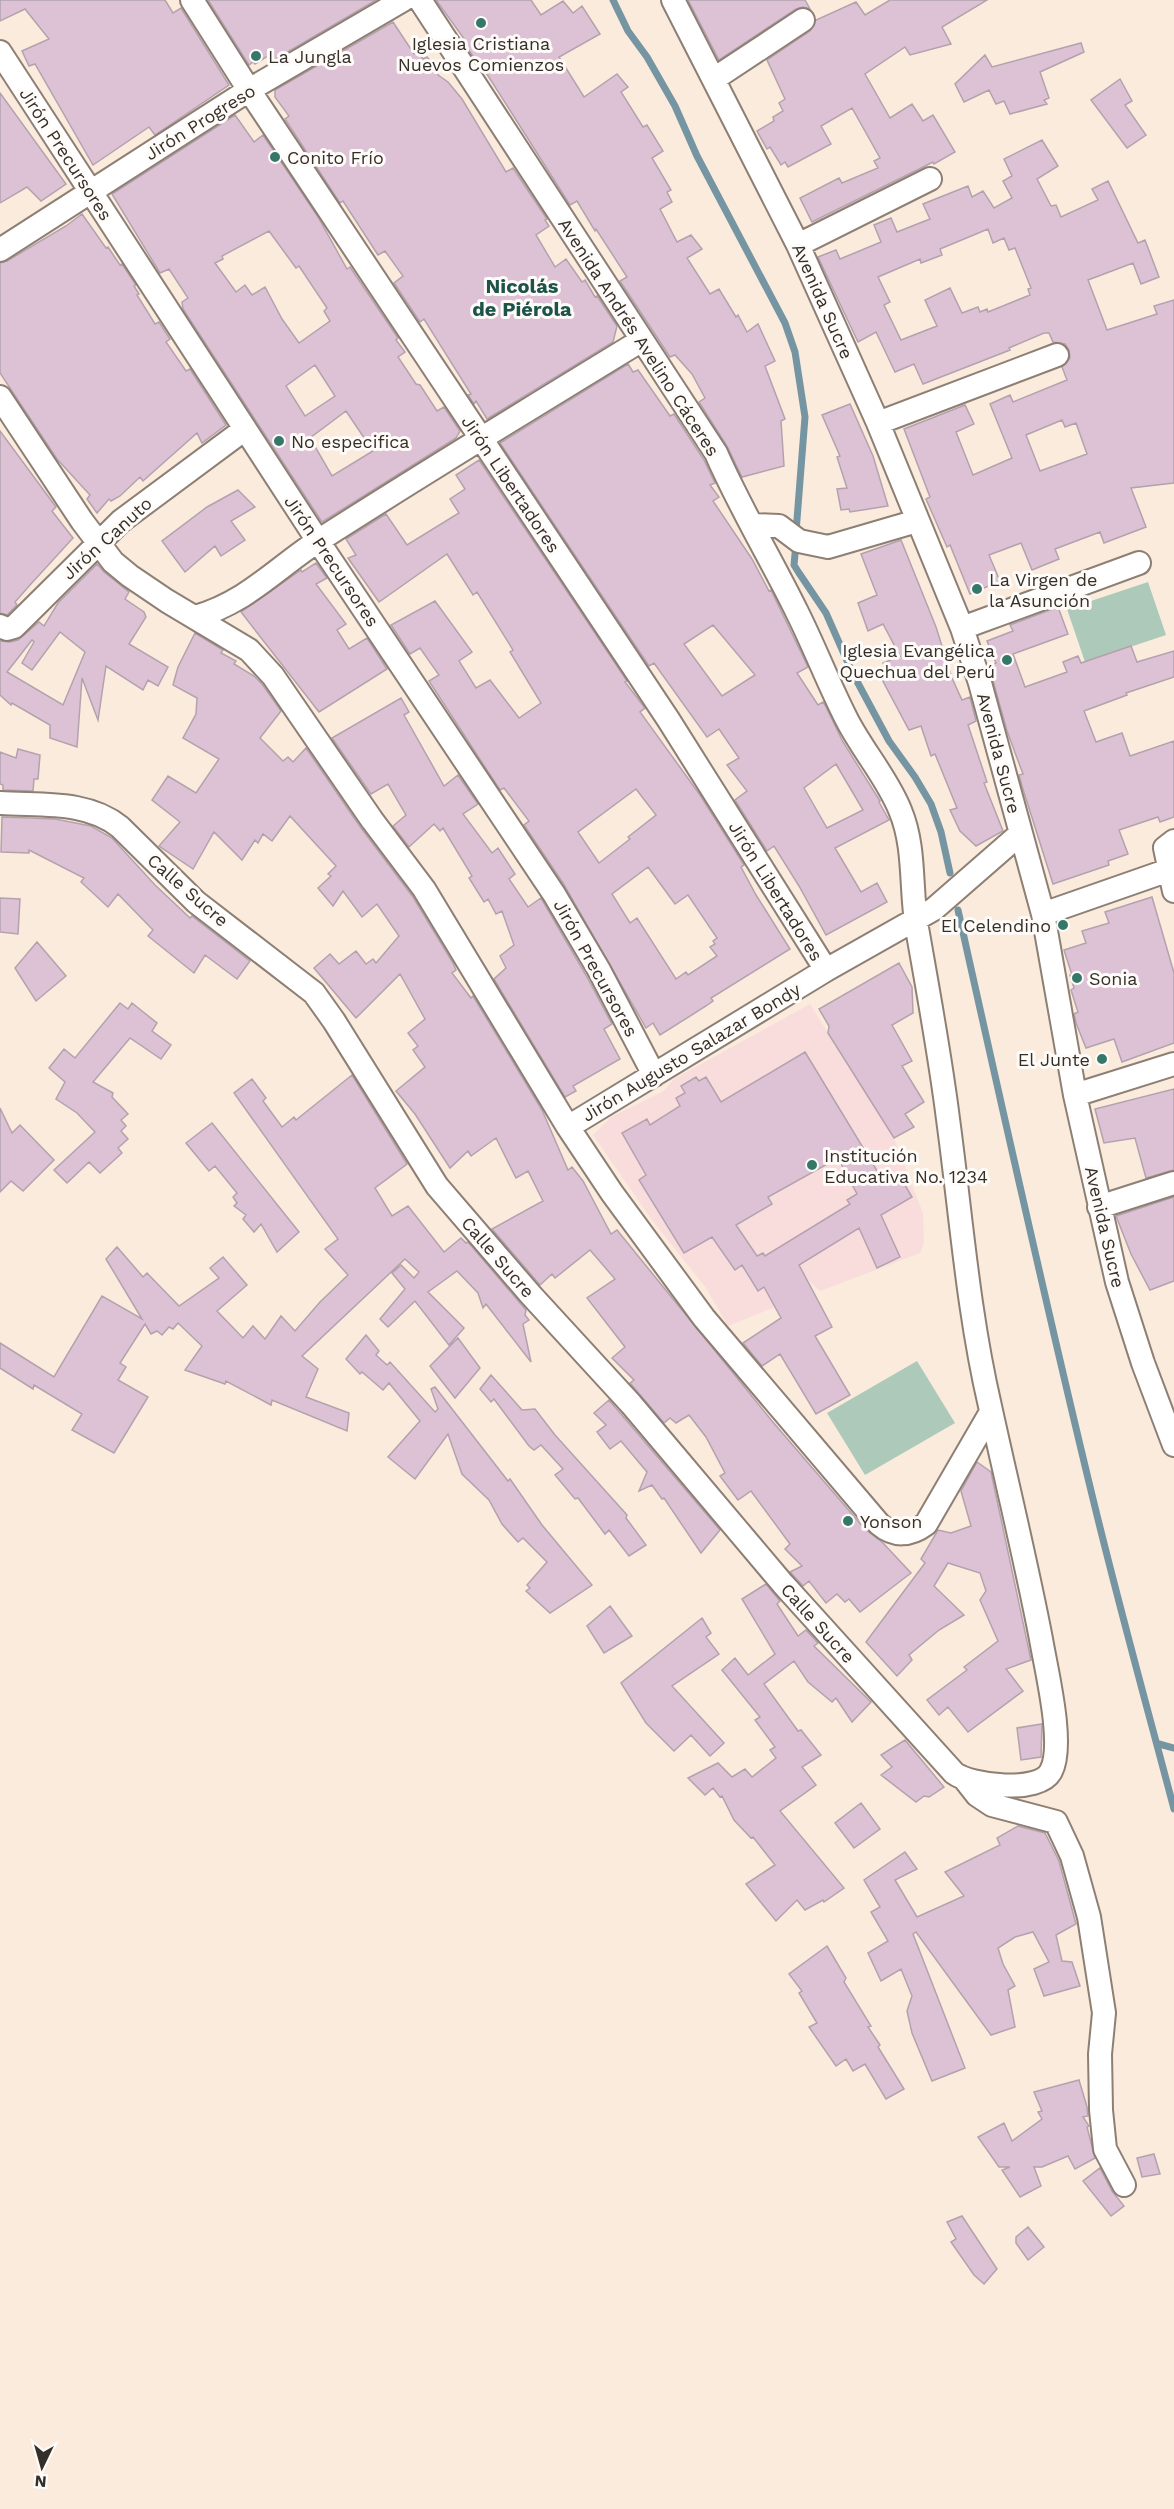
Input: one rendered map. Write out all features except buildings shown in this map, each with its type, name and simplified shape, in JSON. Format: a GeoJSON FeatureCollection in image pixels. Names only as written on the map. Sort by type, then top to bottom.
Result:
{"type":"FeatureCollection","features":[{"type":"Feature","properties":{"kind":"street","name":"Jirón Libertadores"},"geometry":{"type":"LineString","coordinates":[[192,0],[249,90],[668,719],[826,970]]}},
{"type":"Feature","properties":{"kind":"street","name":"Jirón Progreso"},"geometry":{"type":"LineString","coordinates":[[0,250],[249,90],[403,0]]}},
{"type":"Feature","properties":{"kind":"street","name":"Avenida Andrés Avelino Cáceres"},"geometry":{"type":"LineString","coordinates":[[420,0],[716,453],[734,493],[753,525],[799,616],[847,720],[900,810],[912,859],[916,920],[948,1115],[975,1332],[1022,1543],[1047,1675],[1056,1745],[1051,1773],[1040,1782],[1015,1785],[966,1781]]}},
{"type":"Feature","properties":{"kind":"street","name":"Avenida Sucre"},"geometry":{"type":"LineString","coordinates":[[673,0],[798,245],[878,423],[962,628],[980,683],[1042,914],[1099,1207],[1125,1311],[1173,1439]]}},
{"type":"Feature","properties":{"kind":"street"},"geometry":{"type":"LineString","coordinates":[[714,79],[803,20]]}},
{"type":"Feature","properties":{"kind":"street","name":"Jirón Precursores"},"geometry":{"type":"LineString","coordinates":[[0,52],[318,541],[554,894],[599,970],[654,1075]]}},
{"type":"Feature","properties":{"kind":"street"},"geometry":{"type":"LineString","coordinates":[[798,245],[930,179]]}},
{"type":"Feature","properties":{"kind":"street"},"geometry":{"type":"LineString","coordinates":[[195,617],[213,612],[243,598],[318,541],[642,340]]}},
{"type":"Feature","properties":{"kind":"street"},"geometry":{"type":"LineString","coordinates":[[878,423],[1058,355]]}},
{"type":"Feature","properties":{"kind":"street"},"geometry":{"type":"LineString","coordinates":[[0,397],[98,543],[130,576],[249,650],[279,686],[372,820],[424,889],[568,1127],[612,1193],[704,1318],[873,1518],[890,1532],[909,1533],[926,1524],[991,1412]]}},
{"type":"Feature","properties":{"kind":"street","name":"Jirón Canuto"},"geometry":{"type":"LineString","coordinates":[[2,627],[11,628],[16,625],[121,521],[245,429]]}},
{"type":"Feature","properties":{"kind":"street"},"geometry":{"type":"LineString","coordinates":[[753,525],[779,526],[791,535],[822,546],[835,546],[917,521]]}},
{"type":"Feature","properties":{"kind":"street"},"geometry":{"type":"LineString","coordinates":[[962,628],[1139,563]]}},
{"type":"Feature","properties":{"kind":"street","name":"Calle Sucre"},"geometry":{"type":"LineString","coordinates":[[0,803],[85,809],[106,817],[120,827],[196,902],[314,993],[334,1020],[437,1186],[631,1404],[783,1584],[954,1773],[966,1781],[977,1795],[992,1805],[1056,1822],[1072,1856],[1089,1917],[1104,2013],[1100,2054],[1101,2110],[1105,2149],[1124,2185]]}},
{"type":"Feature","properties":{"kind":"street","name":"Jirón Augusto Salazar Bondy"},"geometry":{"type":"LineString","coordinates":[[568,1127],[826,970],[934,909],[1020,834]]}},
{"type":"Feature","properties":{"kind":"street"},"geometry":{"type":"LineString","coordinates":[[1042,914],[1171,880],[1165,848],[1174,841]]}},
{"type":"Feature","properties":{"kind":"street"},"geometry":{"type":"LineString","coordinates":[[1076,1095],[1174,1064]]}},
{"type":"Feature","properties":{"kind":"street"},"geometry":{"type":"LineString","coordinates":[[1099,1207],[1174,1183]]}},
{"type":"Feature","properties":{"kind":"shaded area","name":"Institución Educativa No. 1234"},"geometry":{"type":"Polygon","coordinates":[[[810,1004],[894,1138],[923,1213],[924,1243],[920,1253],[820,1291],[807,1279],[776,1300],[775,1307],[728,1326],[706,1288],[652,1220],[593,1135],[611,1117],[664,1091],[674,1079],[810,1004]]]}},
{"type":"Feature","properties":{"kind":"green space"},"geometry":{"type":"Polygon","coordinates":[[[1148,582],[1166,635],[1085,662],[1067,609],[1148,582]]]}},
{"type":"Feature","properties":{"kind":"green space"},"geometry":{"type":"Polygon","coordinates":[[[917,1361],[955,1423],[865,1475],[827,1413],[917,1361]]]}},
{"type":"Feature","properties":{"kind":"waterway"},"geometry":{"type":"LineString","coordinates":[[613,0],[628,31],[647,57],[675,106],[697,156],[785,323],[795,352],[805,417],[796,532]]}},
{"type":"Feature","properties":{"kind":"waterway"},"geometry":{"type":"LineString","coordinates":[[796,543],[794,565],[826,613],[852,672],[889,741],[931,804],[941,832],[950,873]]}},
{"type":"Feature","properties":{"kind":"waterway"},"geometry":{"type":"LineString","coordinates":[[958,910],[1076,1429],[1113,1580],[1174,1809]]}},
{"type":"Feature","properties":{"kind":"waterway"},"geometry":{"type":"LineString","coordinates":[[1159,1744],[1174,1748]]}},
{"type":"Feature","properties":{"kind":"place","name":"Iglesia Cristiana Nuevos Comienzos"},"geometry":{"type":"Point","coordinates":[481,23]}},
{"type":"Feature","properties":{"kind":"place","name":"La Jungla"},"geometry":{"type":"Point","coordinates":[256,56]}},
{"type":"Feature","properties":{"kind":"place","name":"Conito Frío"},"geometry":{"type":"Point","coordinates":[275,157]}},
{"type":"Feature","properties":{"kind":"place","name":"No especifica"},"geometry":{"type":"Point","coordinates":[279,441]}},
{"type":"Feature","properties":{"kind":"place","name":"La Virgen de la Asunción"},"geometry":{"type":"Point","coordinates":[977,589]}},
{"type":"Feature","properties":{"kind":"place","name":"Iglesia Evangélica Quechua del Perú"},"geometry":{"type":"Point","coordinates":[1007,660]}},
{"type":"Feature","properties":{"kind":"place","name":"El Celendino"},"geometry":{"type":"Point","coordinates":[1063,925]}},
{"type":"Feature","properties":{"kind":"place","name":"Sonia"},"geometry":{"type":"Point","coordinates":[1077,978]}},
{"type":"Feature","properties":{"kind":"place","name":"El Junte"},"geometry":{"type":"Point","coordinates":[1102,1059]}},
{"type":"Feature","properties":{"kind":"place","name":"Institución Educativa No. 1234"},"geometry":{"type":"Point","coordinates":[812,1165]}},
{"type":"Feature","properties":{"kind":"place","name":"Yonson"},"geometry":{"type":"Point","coordinates":[848,1521]}},
{"type":"Feature","properties":{"kind":"district","name":"Nicolás de Piérola"},"geometry":{"type":"Point","coordinates":[522,298]}}]}
